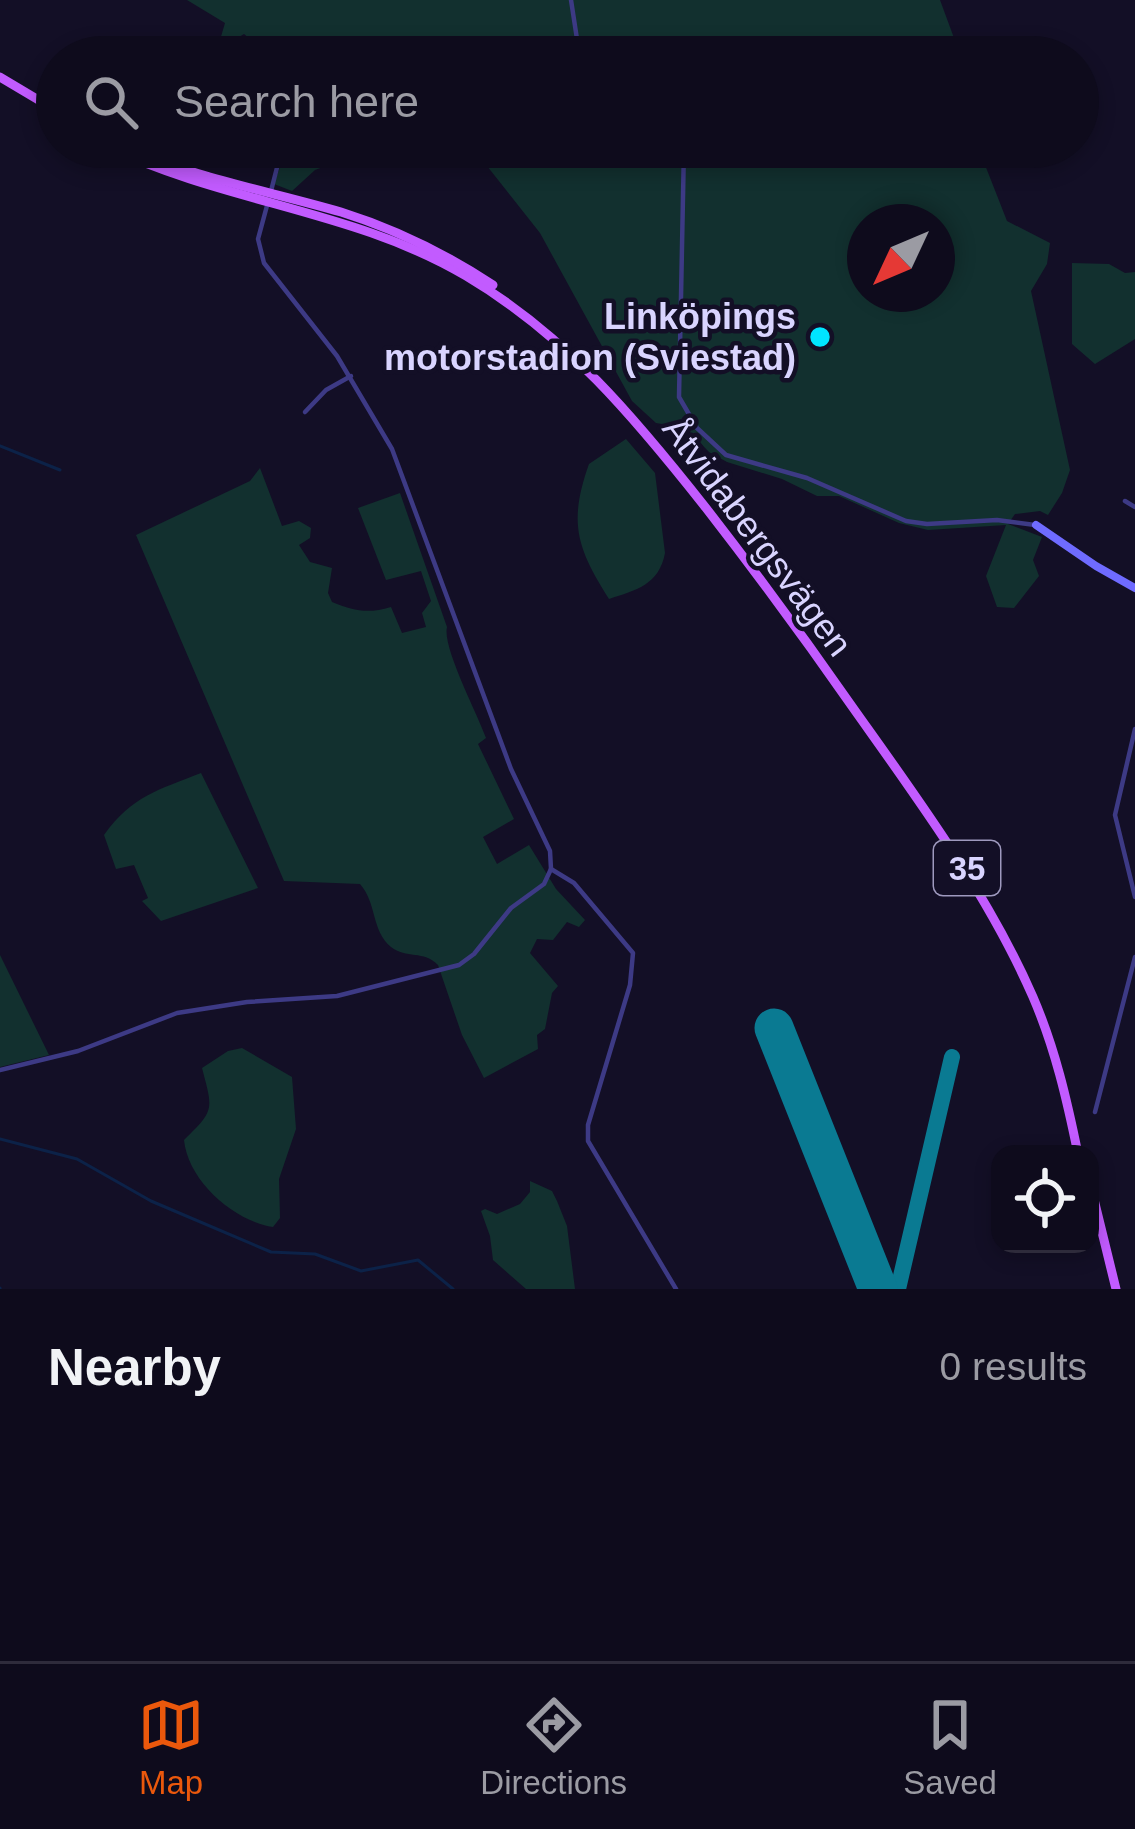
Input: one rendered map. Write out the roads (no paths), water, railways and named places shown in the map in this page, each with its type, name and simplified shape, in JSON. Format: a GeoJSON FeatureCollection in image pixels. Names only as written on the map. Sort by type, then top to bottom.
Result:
{"type":"FeatureCollection","features":[{"type":"Feature","properties":{"kind":"main road"},"geometry":{"type":"LineString","coordinates":[[0,81],[36,102]]}},
{"type":"Feature","properties":{"kind":"main road","name":"Åtvidabergsvägen"},"geometry":{"type":"LineString","coordinates":[[158,168],[380,226],[464,267],[552,328],[625,399],[847,687],[997,916],[1026,968],[1052,1031],[1079,1145]]}},
{"type":"Feature","properties":{"kind":"main road","name":"Åtvidabergsvägen"},"geometry":{"type":"LineString","coordinates":[[178,168],[269,197]]}},
{"type":"Feature","properties":{"kind":"main road"},"geometry":{"type":"LineString","coordinates":[[1099,1224],[1113,1289]]}},
{"type":"Feature","properties":{"kind":"main road"},"geometry":{"type":"LineString","coordinates":[[1099,1243],[1113,1289]]}},
{"type":"Feature","properties":{"kind":"street"},"geometry":{"type":"LineString","coordinates":[[571,0],[577,36]]}},
{"type":"Feature","properties":{"kind":"street"},"geometry":{"type":"LineString","coordinates":[[0,1070],[78,1051],[177,1013],[337,996],[459,964],[474,954],[511,908],[538,890],[551,868],[548,842],[496,730],[401,470],[351,376],[264,263],[258,239],[277,168]]}},
{"type":"Feature","properties":{"kind":"street"},"geometry":{"type":"LineString","coordinates":[[684,168],[679,397],[686,414],[710,443],[726,455],[807,478],[916,523],[997,520],[1036,525],[1135,587]]}},
{"type":"Feature","properties":{"kind":"street"},"geometry":{"type":"LineString","coordinates":[[305,412],[326,390],[351,376]]}},
{"type":"Feature","properties":{"kind":"street"},"geometry":{"type":"LineString","coordinates":[[1125,501],[1135,507]]}},
{"type":"Feature","properties":{"kind":"street"},"geometry":{"type":"LineString","coordinates":[[1135,729],[1115,815],[1135,897]]}},
{"type":"Feature","properties":{"kind":"street"},"geometry":{"type":"LineString","coordinates":[[551,868],[579,888],[633,953],[630,986],[588,1125],[588,1141],[676,1289]]}},
{"type":"Feature","properties":{"kind":"street"},"geometry":{"type":"LineString","coordinates":[[1095,1112],[1135,957]]}},
{"type":"Feature","properties":{"kind":"waterway"},"geometry":{"type":"LineString","coordinates":[[0,446],[60,470]]}},
{"type":"Feature","properties":{"kind":"waterway"},"geometry":{"type":"LineString","coordinates":[[0,1139],[77,1159],[151,1201],[271,1252],[315,1254],[361,1271],[418,1260],[453,1289]]}},
{"type":"Feature","properties":{"kind":"place","name":"Linköpings motorstadion (Sviestad)"},"geometry":{"type":"Point","coordinates":[820,337]}}]}
